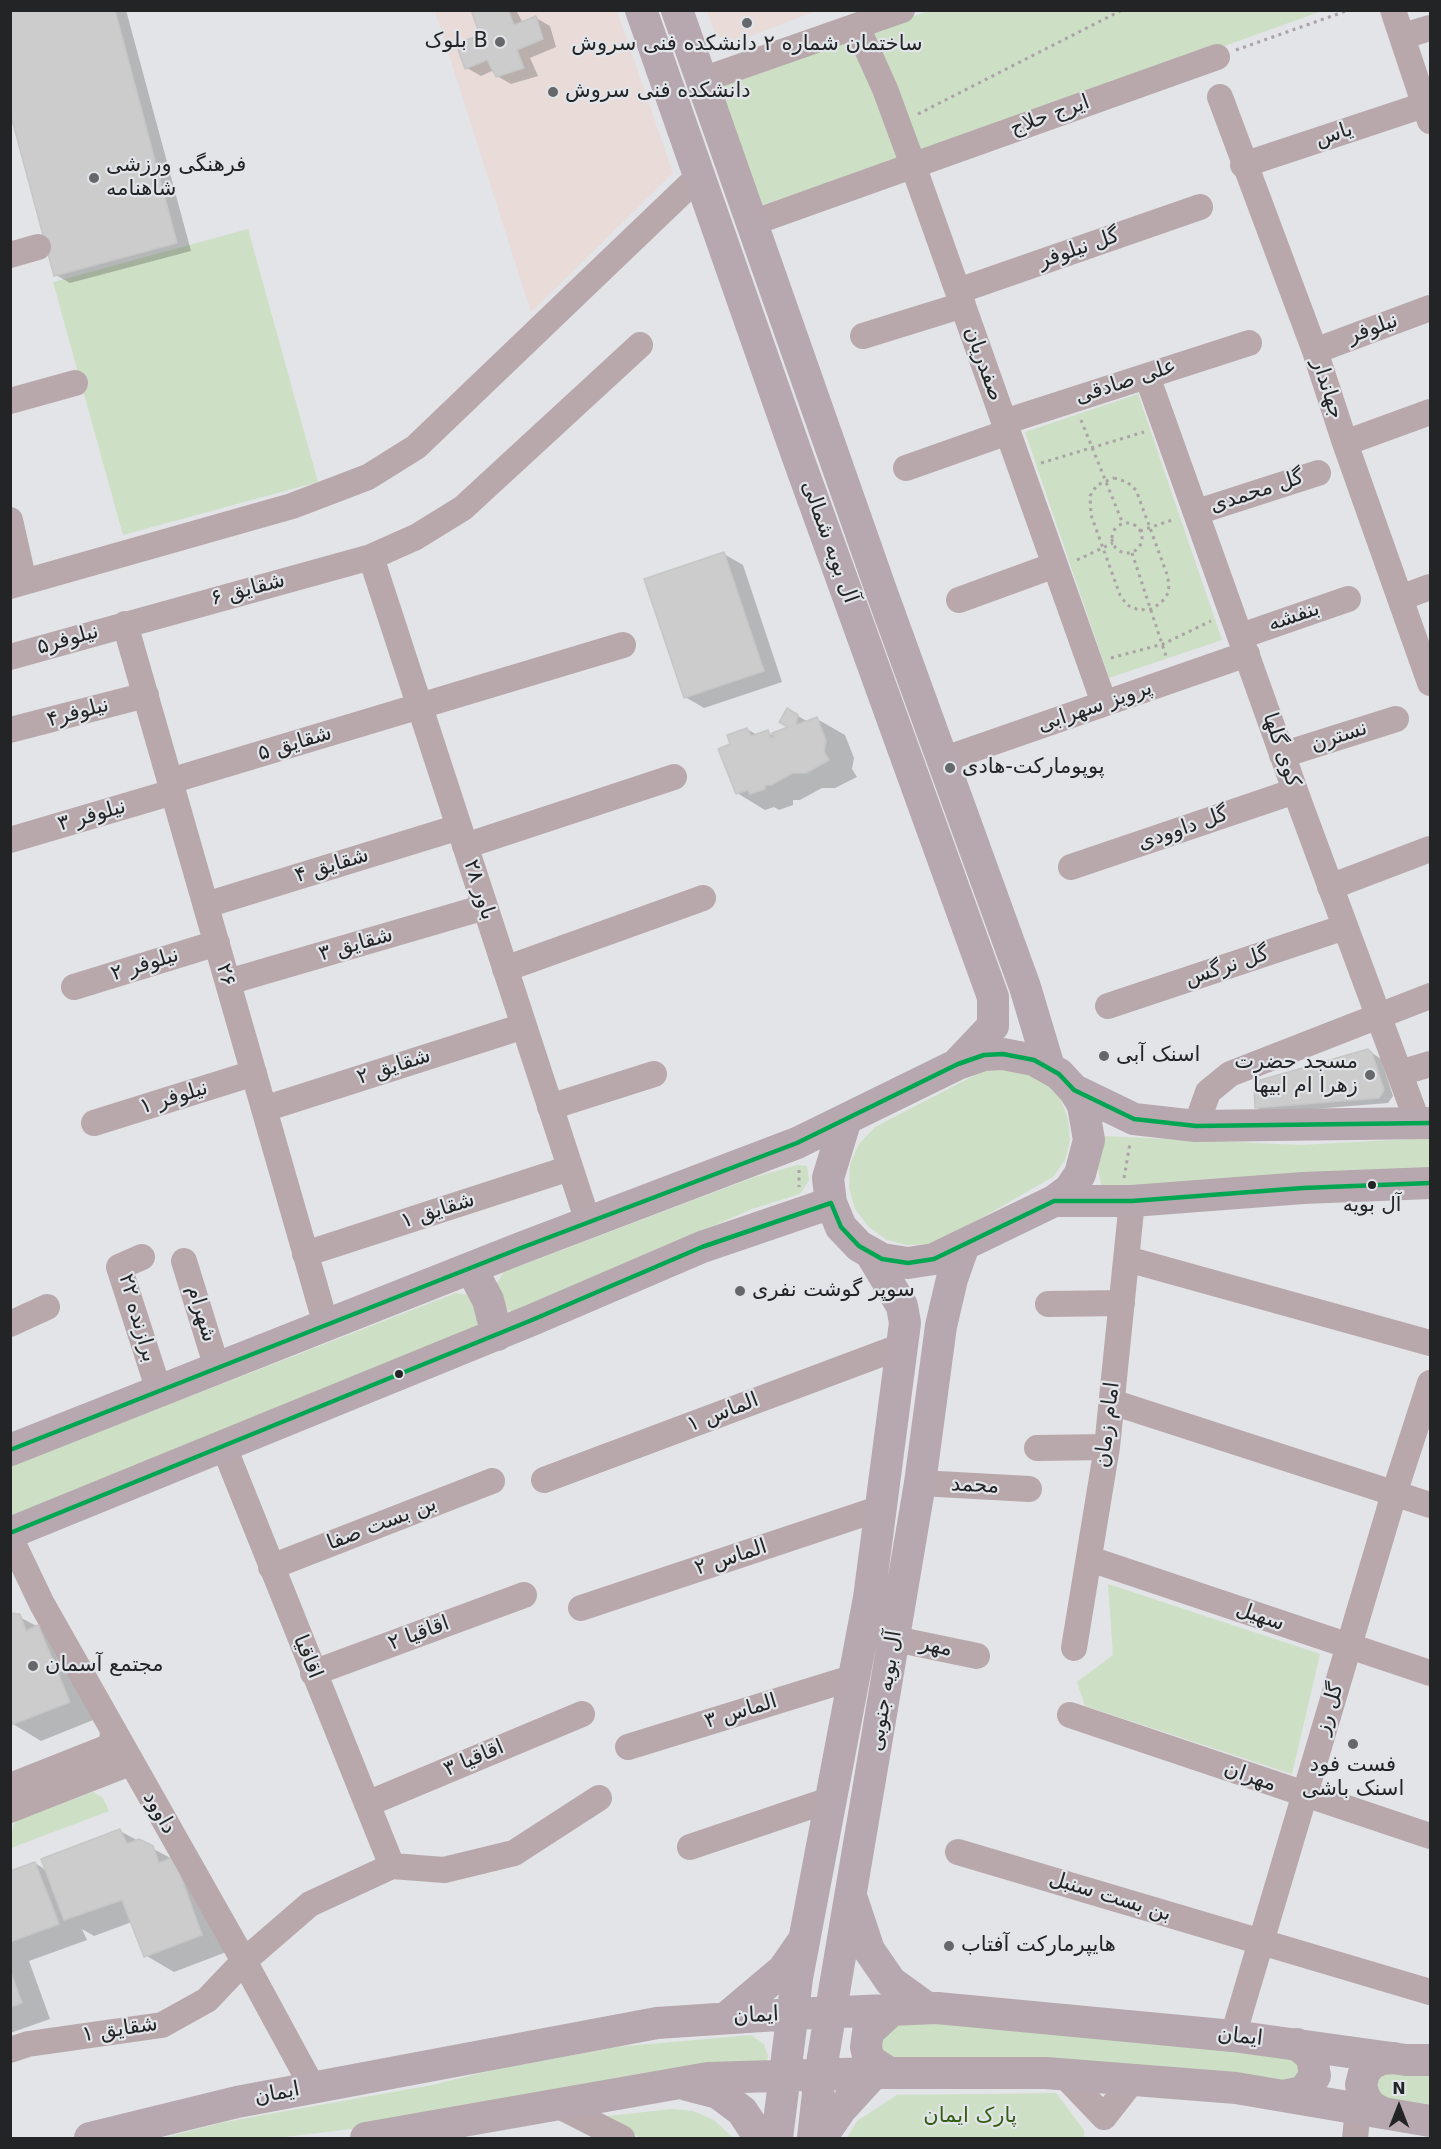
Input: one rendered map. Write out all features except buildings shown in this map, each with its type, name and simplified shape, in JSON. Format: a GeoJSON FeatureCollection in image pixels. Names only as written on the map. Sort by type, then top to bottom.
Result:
{"type":"FeatureCollection","features":[{"type":"Feature","properties":{"kind":"main road","name":"آل بویه شمالی"},"geometry":{"type":"LineString","coordinates":[[641,10],[811,494],[993,997],[993,1026],[958,1064]]}},
{"type":"Feature","properties":{"kind":"main road","name":"آل بویه شمالی"},"geometry":{"type":"LineString","coordinates":[[677,10],[844,485],[1025,987],[1049,1067]]}},
{"type":"Feature","properties":{"kind":"main road"},"geometry":{"type":"LineString","coordinates":[[10,1450],[588,1222],[797,1143],[958,1064],[984,1055],[1003,1054],[1034,1060],[1049,1067],[1074,1090],[1134,1119],[1196,1126],[1424,1123]]}},
{"type":"Feature","properties":{"kind":"main road"},"geometry":{"type":"LineString","coordinates":[[846,1119],[828,1178],[831,1203],[842,1227],[859,1246],[882,1259],[908,1263],[934,1259],[1054,1201],[1070,1189],[1086,1157],[1088,1122],[1074,1090]]}},
{"type":"Feature","properties":{"kind":"main road"},"geometry":{"type":"LineString","coordinates":[[1054,1201],[1126,1201],[1303,1188],[1429,1184]]}},
{"type":"Feature","properties":{"kind":"main road"},"geometry":{"type":"LineString","coordinates":[[10,1535],[497,1335],[702,1247],[831,1203]]}},
{"type":"Feature","properties":{"kind":"main road","name":"آل بویه جنوبی"},"geometry":{"type":"LineString","coordinates":[[813,2139],[820,2075],[920,1483],[941,1326],[952,1279],[964,1245]]}},
{"type":"Feature","properties":{"kind":"main road","name":"آل بویه جنوبی"},"geometry":{"type":"LineString","coordinates":[[777,2015],[805,1939],[855,1677],[869,1599],[905,1323],[902,1306],[870,1252]]}},
{"type":"Feature","properties":{"kind":"main road"},"geometry":{"type":"LineString","coordinates":[[471,1268],[488,1300],[497,1335]]}},
{"type":"Feature","properties":{"kind":"main road"},"geometry":{"type":"LineString","coordinates":[[850,1894],[869,1950],[891,1982],[927,2008]]}},
{"type":"Feature","properties":{"kind":"main road"},"geometry":{"type":"LineString","coordinates":[[726,2018],[783,1970],[805,1939]]}},
{"type":"Feature","properties":{"kind":"main road","name":"ایمان"},"geometry":{"type":"LineString","coordinates":[[90,2139],[237,2102],[657,2023],[726,2018],[927,2008],[1233,2036],[1394,2058],[1431,2060]]}},
{"type":"Feature","properties":{"kind":"main road"},"geometry":{"type":"LineString","coordinates":[[882,2073],[869,2060],[866,2047],[868,2031],[892,2010]]}},
{"type":"Feature","properties":{"kind":"main road"},"geometry":{"type":"LineString","coordinates":[[777,2015],[773,2029],[777,2046],[773,2063],[777,2139]]}},
{"type":"Feature","properties":{"kind":"main road"},"geometry":{"type":"LineString","coordinates":[[1284,2096],[1303,2092],[1315,2076],[1312,2057],[1297,2044]]}},
{"type":"Feature","properties":{"kind":"main road"},"geometry":{"type":"LineString","coordinates":[[1364,2120],[1370,2106],[1361,2085],[1364,2073],[1371,2064],[1382,2059],[1394,2058]]}},
{"type":"Feature","properties":{"kind":"main road"},"geometry":{"type":"LineString","coordinates":[[821,2139],[841,2109],[882,2073]]}},
{"type":"Feature","properties":{"kind":"main road"},"geometry":{"type":"LineString","coordinates":[[366,2139],[553,2103],[708,2078],[882,2073],[1063,2074],[1236,2088],[1284,2096],[1364,2120],[1431,2121]]}},
{"type":"Feature","properties":{"kind":"main road"},"geometry":{"type":"LineString","coordinates":[[678,2083],[718,2093],[742,2111],[760,2139]]}},
{"type":"Feature","properties":{"kind":"street"},"geometry":{"type":"LineString","coordinates":[[702,80],[902,10]]}},
{"type":"Feature","properties":{"kind":"street"},"geometry":{"type":"LineString","coordinates":[[1393,10],[1427,114]]}},
{"type":"Feature","properties":{"kind":"street","name":"صفدریان"},"geometry":{"type":"LineString","coordinates":[[857,27],[913,165],[1104,703]]}},
{"type":"Feature","properties":{"kind":"street"},"geometry":{"type":"LineString","coordinates":[[1403,36],[1431,28]]}},
{"type":"Feature","properties":{"kind":"street","name":"ایرج حلاج"},"geometry":{"type":"LineString","coordinates":[[752,223],[1217,57]]}},
{"type":"Feature","properties":{"kind":"street","name":"جهاندار"},"geometry":{"type":"LineString","coordinates":[[1220,97],[1243,165],[1315,351],[1345,443],[1431,683]]}},
{"type":"Feature","properties":{"kind":"street","name":"یاس"},"geometry":{"type":"LineString","coordinates":[[1243,165],[1427,114]]}},
{"type":"Feature","properties":{"kind":"street"},"geometry":{"type":"LineString","coordinates":[[10,520],[17,584],[292,506],[368,477],[416,447],[699,176]]}},
{"type":"Feature","properties":{"kind":"street","name":"گل نیلوفر"},"geometry":{"type":"LineString","coordinates":[[863,336],[1200,207]]}},
{"type":"Feature","properties":{"kind":"street"},"geometry":{"type":"LineString","coordinates":[[10,255],[38,247]]}},
{"type":"Feature","properties":{"kind":"street","name":"نیلوفر"},"geometry":{"type":"LineString","coordinates":[[1315,351],[1431,308]]}},
{"type":"Feature","properties":{"kind":"street","name":"علی صادقی"},"geometry":{"type":"LineString","coordinates":[[906,468],[1072,400],[1249,343]]}},
{"type":"Feature","properties":{"kind":"street","name":"شقایق ۶"},"geometry":{"type":"LineString","coordinates":[[125,624],[371,557],[416,537],[463,508],[640,345]]}},
{"type":"Feature","properties":{"kind":"street","name":"کوی گلها"},"geometry":{"type":"LineString","coordinates":[[1147,376],[1330,887],[1400,1073],[1424,1123]]}},
{"type":"Feature","properties":{"kind":"street"},"geometry":{"type":"LineString","coordinates":[[10,401],[75,383]]}},
{"type":"Feature","properties":{"kind":"street"},"geometry":{"type":"LineString","coordinates":[[1345,443],[1431,412]]}},
{"type":"Feature","properties":{"kind":"street","name":"گل محمدی"},"geometry":{"type":"LineString","coordinates":[[1197,512],[1318,473]]}},
{"type":"Feature","properties":{"kind":"street"},"geometry":{"type":"LineString","coordinates":[[811,494],[844,485]]}},
{"type":"Feature","properties":{"kind":"street","name":"باور ۲۸"},"geometry":{"type":"LineString","coordinates":[[371,557],[588,1222]]}},
{"type":"Feature","properties":{"kind":"street"},"geometry":{"type":"LineString","coordinates":[[959,600],[1055,565]]}},
{"type":"Feature","properties":{"kind":"street"},"geometry":{"type":"LineString","coordinates":[[1400,598],[1431,587]]}},
{"type":"Feature","properties":{"kind":"street","name":"بنفشه"},"geometry":{"type":"LineString","coordinates":[[1244,645],[1348,598]]}},
{"type":"Feature","properties":{"kind":"street","name":"نیلوفر۵"},"geometry":{"type":"LineString","coordinates":[[10,657],[125,624]]}},
{"type":"Feature","properties":{"kind":"street","name":"۲۶"},"geometry":{"type":"LineString","coordinates":[[125,624],[326,1325]]}},
{"type":"Feature","properties":{"kind":"street","name":"شقایق ۵"},"geometry":{"type":"LineString","coordinates":[[172,787],[420,707],[623,645]]}},
{"type":"Feature","properties":{"kind":"street","name":"پرویز سهرابی"},"geometry":{"type":"LineString","coordinates":[[942,760],[1173,680],[1244,645]]}},
{"type":"Feature","properties":{"kind":"street","name":"نیلوفر۴"},"geometry":{"type":"LineString","coordinates":[[10,730],[146,695]]}},
{"type":"Feature","properties":{"kind":"street","name":"نسترن"},"geometry":{"type":"LineString","coordinates":[[1282,755],[1396,719]]}},
{"type":"Feature","properties":{"kind":"street","name":"شقایق ۴"},"geometry":{"type":"LineString","coordinates":[[206,905],[674,777]]}},
{"type":"Feature","properties":{"kind":"street","name":"نیلوفر ۳"},"geometry":{"type":"LineString","coordinates":[[10,840],[172,787]]}},
{"type":"Feature","properties":{"kind":"street","name":"گل داوودی"},"geometry":{"type":"LineString","coordinates":[[1071,867],[1295,791]]}},
{"type":"Feature","properties":{"kind":"street"},"geometry":{"type":"LineString","coordinates":[[1330,887],[1431,849]]}},
{"type":"Feature","properties":{"kind":"street"},"geometry":{"type":"LineString","coordinates":[[505,969],[704,898]]}},
{"type":"Feature","properties":{"kind":"street","name":"شقایق ۳"},"geometry":{"type":"LineString","coordinates":[[228,982],[485,908]]}},
{"type":"Feature","properties":{"kind":"street","name":"گل نرگس"},"geometry":{"type":"LineString","coordinates":[[1108,1006],[1345,927]]}},
{"type":"Feature","properties":{"kind":"street","name":"نیلوفر ۲"},"geometry":{"type":"LineString","coordinates":[[74,987],[217,943]]}},
{"type":"Feature","properties":{"kind":"street"},"geometry":{"type":"LineString","coordinates":[[1196,1126],[1208,1092],[1230,1074],[1431,996]]}},
{"type":"Feature","properties":{"kind":"street","name":"شقایق ۲"},"geometry":{"type":"LineString","coordinates":[[264,1109],[524,1026]]}},
{"type":"Feature","properties":{"kind":"street"},"geometry":{"type":"LineString","coordinates":[[1400,1073],[1431,1064]]}},
{"type":"Feature","properties":{"kind":"street","name":"نیلوفر ۱"},"geometry":{"type":"LineString","coordinates":[[94,1123],[254,1073]]}},
{"type":"Feature","properties":{"kind":"street"},"geometry":{"type":"LineString","coordinates":[[550,1107],[654,1074]]}},
{"type":"Feature","properties":{"kind":"street","name":"شقایق ۱"},"geometry":{"type":"LineString","coordinates":[[305,1254],[570,1168]]}},
{"type":"Feature","properties":{"kind":"street","name":"امام زمان"},"geometry":{"type":"LineString","coordinates":[[1074,1648],[1107,1447],[1127,1259],[1126,1201]]}},
{"type":"Feature","properties":{"kind":"street","name":"برازنده ۲۲"},"geometry":{"type":"LineString","coordinates":[[142,1257],[119,1267],[159,1391]]}},
{"type":"Feature","properties":{"kind":"street"},"geometry":{"type":"LineString","coordinates":[[1127,1259],[1431,1343]]}},
{"type":"Feature","properties":{"kind":"street","name":"شهرام"},"geometry":{"type":"LineString","coordinates":[[184,1261],[217,1368]]}},
{"type":"Feature","properties":{"kind":"street"},"geometry":{"type":"LineString","coordinates":[[1048,1304],[1122,1303]]}},
{"type":"Feature","properties":{"kind":"street"},"geometry":{"type":"LineString","coordinates":[[10,1324],[47,1307]]}},
{"type":"Feature","properties":{"kind":"street","name":"الماس ۱"},"geometry":{"type":"LineString","coordinates":[[544,1480],[902,1346]]}},
{"type":"Feature","properties":{"kind":"street","name":"گل رز"},"geometry":{"type":"LineString","coordinates":[[1233,2036],[1394,1494],[1431,1383]]}},
{"type":"Feature","properties":{"kind":"street"},"geometry":{"type":"LineString","coordinates":[[1112,1402],[1431,1506]]}},
{"type":"Feature","properties":{"kind":"street","name":"اقاقیا"},"geometry":{"type":"LineString","coordinates":[[224,1447],[313,1674],[392,1866]]}},
{"type":"Feature","properties":{"kind":"street"},"geometry":{"type":"LineString","coordinates":[[1037,1449],[1107,1447]]}},
{"type":"Feature","properties":{"kind":"street","name":"بن بست صفا"},"geometry":{"type":"LineString","coordinates":[[271,1567],[492,1481]]}},
{"type":"Feature","properties":{"kind":"street","name":"محمد"},"geometry":{"type":"LineString","coordinates":[[920,1483],[1029,1489]]}},
{"type":"Feature","properties":{"kind":"street","name":"الماس ۲"},"geometry":{"type":"LineString","coordinates":[[581,1608],[881,1508]]}},
{"type":"Feature","properties":{"kind":"street","name":"داوود"},"geometry":{"type":"LineString","coordinates":[[10,1535],[42,1604],[244,1961],[313,2088]]}},
{"type":"Feature","properties":{"kind":"street","name":"سهیل"},"geometry":{"type":"LineString","coordinates":[[1090,1559],[1431,1673]]}},
{"type":"Feature","properties":{"kind":"street","name":"اقاقیا ۲"},"geometry":{"type":"LineString","coordinates":[[313,1674],[524,1595]]}},
{"type":"Feature","properties":{"kind":"street","name":"مهر"},"geometry":{"type":"LineString","coordinates":[[895,1639],[977,1656]]}},
{"type":"Feature","properties":{"kind":"street","name":"الماس ۳"},"geometry":{"type":"LineString","coordinates":[[627,1747],[855,1677]]}},
{"type":"Feature","properties":{"kind":"street","name":"اقاقیا ۳"},"geometry":{"type":"LineString","coordinates":[[367,1804],[582,1714]]}},
{"type":"Feature","properties":{"kind":"street","name":"مهران"},"geometry":{"type":"LineString","coordinates":[[1070,1715],[1431,1836]]}},
{"type":"Feature","properties":{"kind":"street"},"geometry":{"type":"LineString","coordinates":[[10,1786],[111,1746],[113,1733]]}},
{"type":"Feature","properties":{"kind":"street"},"geometry":{"type":"LineString","coordinates":[[10,1810],[130,1763]]}},
{"type":"Feature","properties":{"kind":"street"},"geometry":{"type":"LineString","coordinates":[[392,1866],[444,1870],[514,1852],[599,1798]]}},
{"type":"Feature","properties":{"kind":"street"},"geometry":{"type":"LineString","coordinates":[[690,1847],[832,1799]]}},
{"type":"Feature","properties":{"kind":"street","name":"بن بست سنبل"},"geometry":{"type":"LineString","coordinates":[[958,1852],[1431,1992]]}},
{"type":"Feature","properties":{"kind":"street","name":"شقایق ۱"},"geometry":{"type":"LineString","coordinates":[[10,2050],[28,2044],[162,2025],[207,2000],[244,1961],[310,1904],[392,1866]]}},
{"type":"Feature","properties":{"kind":"street"},"geometry":{"type":"LineString","coordinates":[[1063,2074],[1104,2128],[1133,2080]]}},
{"type":"Feature","properties":{"kind":"street"},"geometry":{"type":"LineString","coordinates":[[553,2103],[622,2139]]}},
{"type":"Feature","properties":{"kind":"path"},"geometry":{"type":"LineString","coordinates":[[898,124],[1122,10]]}},
{"type":"Feature","properties":{"kind":"path"},"geometry":{"type":"LineString","coordinates":[[1217,57],[1349,10]]}},
{"type":"Feature","properties":{"kind":"path"},"geometry":{"type":"LineString","coordinates":[[1072,400],[1093,446],[1122,524]]}},
{"type":"Feature","properties":{"kind":"path"},"geometry":{"type":"LineString","coordinates":[[1021,470],[1093,446],[1166,426]]}},
{"type":"Feature","properties":{"kind":"path"},"geometry":{"type":"LineString","coordinates":[[1114,478],[1127,482],[1136,490],[1150,528],[1168,577],[1169,592],[1161,603],[1151,609],[1139,610],[1127,605],[1120,595],[1103,548],[1089,505],[1090,496],[1097,485],[1106,479],[1114,478]]}},
{"type":"Feature","properties":{"kind":"path"},"geometry":{"type":"LineString","coordinates":[[1140,531],[1197,512]]}},
{"type":"Feature","properties":{"kind":"path"},"geometry":{"type":"LineString","coordinates":[[1122,524],[1133,525],[1140,531],[1142,541],[1132,552]]}},
{"type":"Feature","properties":{"kind":"path"},"geometry":{"type":"LineString","coordinates":[[1122,524],[1113,534],[1113,543],[1119,551],[1132,552]]}},
{"type":"Feature","properties":{"kind":"path"},"geometry":{"type":"LineString","coordinates":[[1055,565],[1085,559],[1113,543]]}},
{"type":"Feature","properties":{"kind":"path"},"geometry":{"type":"LineString","coordinates":[[1132,552],[1173,680]]}},
{"type":"Feature","properties":{"kind":"path"},"geometry":{"type":"LineString","coordinates":[[1090,664],[1163,644],[1232,611]]}},
{"type":"Feature","properties":{"kind":"path"},"geometry":{"type":"LineString","coordinates":[[1126,1201],[1134,1119]]}},
{"type":"Feature","properties":{"kind":"path"},"geometry":{"type":"LineString","coordinates":[[797,1143],[801,1213]]}},
{"type":"Feature","properties":{"kind":"shaded area","name":"ساختمان شماره ۲ دانشکده فنی سروش"},"geometry":{"type":"Polygon","coordinates":[[[707,10],[816,11],[740,40],[716,36],[707,10]]]}},
{"type":"Feature","properties":{"kind":"shaded area","name":"دانشکده فنی سروش"},"geometry":{"type":"Polygon","coordinates":[[[435,11],[617,11],[673,173],[531,312],[435,11]]]}},
{"type":"Feature","properties":{"kind":"green space"},"geometry":{"type":"Polygon","coordinates":[[[928,11],[1322,11],[1074,100],[762,205],[720,86],[928,11]]]}},
{"type":"Feature","properties":{"kind":"green space"},"geometry":{"type":"Polygon","coordinates":[[[248,229],[318,482],[123,535],[53,282],[248,229]]]}},
{"type":"Feature","properties":{"kind":"green space"},"geometry":{"type":"Polygon","coordinates":[[[1138,394],[1222,640],[1109,678],[1025,432],[1138,394]]]}},
{"type":"Feature","properties":{"kind":"green space"},"geometry":{"type":"Polygon","coordinates":[[[1008,1068],[1030,1073],[1048,1084],[1061,1100],[1068,1119],[1070,1140],[1065,1160],[1053,1177],[948,1237],[928,1244],[907,1245],[887,1240],[869,1227],[855,1209],[849,1187],[850,1165],[859,1144],[875,1127],[985,1070],[1008,1068]]]}},
{"type":"Feature","properties":{"kind":"green space"},"geometry":{"type":"Polygon","coordinates":[[[1103,1136],[1301,1145],[1430,1138],[1430,1172],[1102,1190],[1097,1163],[1103,1136]]]}},
{"type":"Feature","properties":{"kind":"green space"},"geometry":{"type":"Polygon","coordinates":[[[797,1165],[807,1166],[809,1180],[800,1194],[752,1209],[513,1314],[498,1301],[494,1288],[504,1272],[752,1178],[797,1165]]]}},
{"type":"Feature","properties":{"kind":"green space"},"geometry":{"type":"Polygon","coordinates":[[[456,1293],[470,1295],[478,1312],[477,1330],[11,1518],[11,1466],[456,1293]]]}},
{"type":"Feature","properties":{"kind":"green space"},"geometry":{"type":"Polygon","coordinates":[[[1108,1584],[1320,1654],[1292,1774],[1085,1706],[1077,1682],[1113,1655],[1108,1584]]]}},
{"type":"Feature","properties":{"kind":"green space"},"geometry":{"type":"Polygon","coordinates":[[[93,1792],[103,1798],[109,1811],[11,1848],[11,1835],[15,1821],[93,1792]]]}},
{"type":"Feature","properties":{"kind":"green space"},"geometry":{"type":"Polygon","coordinates":[[[927,2018],[1300,2057],[1305,2070],[1288,2086],[905,2064],[875,2052],[881,2038],[894,2025],[927,2018]]]}},
{"type":"Feature","properties":{"kind":"green space"},"geometry":{"type":"Polygon","coordinates":[[[751,2035],[764,2044],[768,2056],[765,2068],[434,2119],[276,2138],[163,2138],[225,2122],[432,2085],[498,2069],[617,2047],[751,2035]]]}},
{"type":"Feature","properties":{"kind":"green space"},"geometry":{"type":"Polygon","coordinates":[[[1392,2070],[1430,2071],[1430,2106],[1382,2099],[1376,2081],[1392,2070]]]}},
{"type":"Feature","properties":{"kind":"green space","name":"پارک ایمان"},"geometry":{"type":"Polygon","coordinates":[[[1056,2093],[1084,2130],[1084,2138],[847,2138],[857,2121],[897,2095],[1056,2093]]]}},
{"type":"Feature","properties":{"kind":"green space"},"geometry":{"type":"Polygon","coordinates":[[[672,2109],[693,2111],[714,2120],[733,2138],[641,2138],[599,2117],[672,2109]]]}},
{"type":"Feature","properties":{"kind":"transit line"},"geometry":{"type":"LineString","coordinates":[[10,1450],[521,1248],[797,1143],[958,1064],[984,1055],[1003,1054],[1034,1060],[1059,1074],[1074,1090],[1134,1119],[1196,1126],[1430,1123]]}},
{"type":"Feature","properties":{"kind":"transit line"},"geometry":{"type":"LineString","coordinates":[[10,1533],[532,1320],[702,1247],[831,1203],[841,1227],[859,1246],[882,1259],[908,1263],[934,1259],[1054,1201],[1132,1201],[1303,1188],[1430,1183]]}},
{"type":"Feature","properties":{"kind":"place","name":"ساختمان شماره ۲ دانشکده فنی سروش"},"geometry":{"type":"Point","coordinates":[747,23]}},
{"type":"Feature","properties":{"kind":"place","name":"بلوک B"},"geometry":{"type":"Point","coordinates":[500,42]}},
{"type":"Feature","properties":{"kind":"place","name":"دانشکده فنی سروش"},"geometry":{"type":"Point","coordinates":[553,92]}},
{"type":"Feature","properties":{"kind":"place","name":"فرهنگی ورزشی شاهنامه"},"geometry":{"type":"Point","coordinates":[94,178]}},
{"type":"Feature","properties":{"kind":"place","name":"پوپومارکت-هادی"},"geometry":{"type":"Point","coordinates":[950,768]}},
{"type":"Feature","properties":{"kind":"place","name":"اسنک آبی"},"geometry":{"type":"Point","coordinates":[1104,1056]}},
{"type":"Feature","properties":{"kind":"place","name":"مسجد حضرت زهرا ام ابیها"},"geometry":{"type":"Point","coordinates":[1370,1075]}},
{"type":"Feature","properties":{"kind":"place","name":"آل بویه"},"geometry":{"type":"Point","coordinates":[1372,1185]}},
{"type":"Feature","properties":{"kind":"place","name":"سوپر گوشت نفری"},"geometry":{"type":"Point","coordinates":[740,1291]}},
{"type":"Feature","properties":{"kind":"place","name":"مجتمع آسمان"},"geometry":{"type":"Point","coordinates":[33,1666]}},
{"type":"Feature","properties":{"kind":"place","name":"فست فود اسنک باشی"},"geometry":{"type":"Point","coordinates":[1353,1744]}},
{"type":"Feature","properties":{"kind":"place","name":"هایپرمارکت آفتاب"},"geometry":{"type":"Point","coordinates":[949,1946]}}]}
